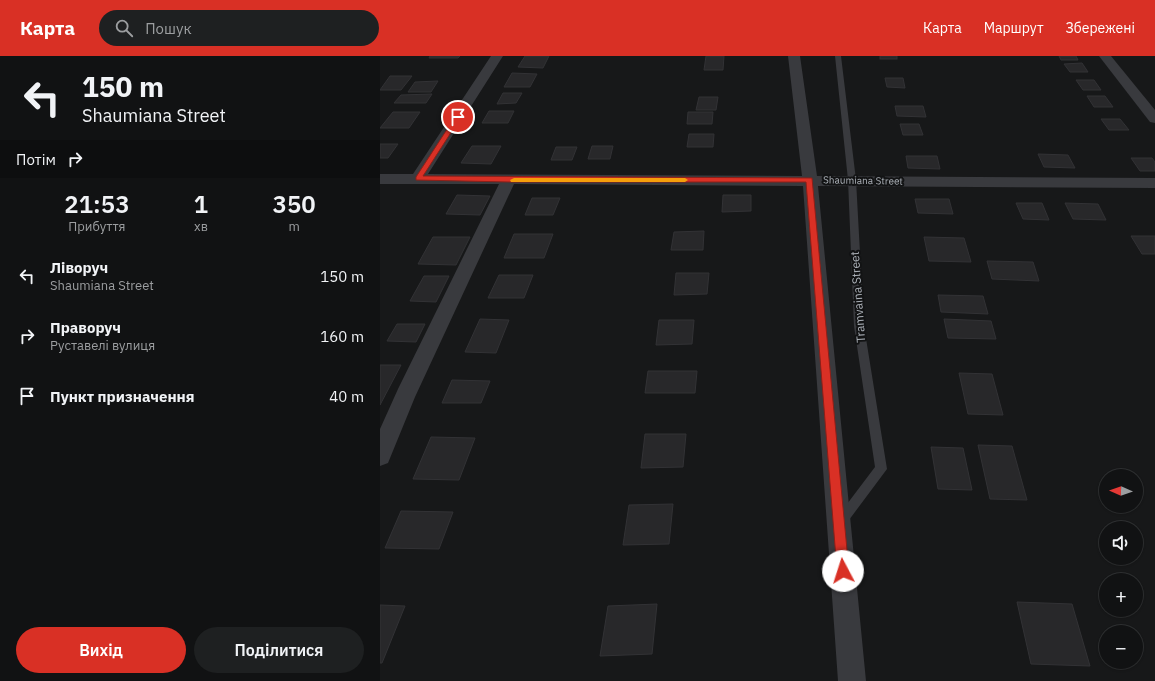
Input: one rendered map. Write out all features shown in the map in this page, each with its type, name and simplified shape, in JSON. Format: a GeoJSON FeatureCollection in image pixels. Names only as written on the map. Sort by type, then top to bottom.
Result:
{"type":"FeatureCollection","features":[{"type":"Feature","properties":{"kind":"street"},"geometry":{"type":"LineString","coordinates":[[418,178],[497,56]]}},
{"type":"Feature","properties":{"kind":"street"},"geometry":{"type":"LineString","coordinates":[[794,56],[810,180],[852,681]]}},
{"type":"Feature","properties":{"kind":"street"},"geometry":{"type":"LineString","coordinates":[[1106,56],[1155,119]]}},
{"type":"Feature","properties":{"kind":"street","name":"Shaumiana Street"},"geometry":{"type":"LineString","coordinates":[[380,178],[1155,183]]}},
{"type":"Feature","properties":{"kind":"street"},"geometry":{"type":"LineString","coordinates":[[380,455],[405,396],[509,180]]}},
{"type":"Feature","properties":{"kind":"lane","name":"Tramvaina Street"},"geometry":{"type":"LineString","coordinates":[[838,56],[852,180],[859,326],[881,469],[839,523]]}},
{"type":"Feature","properties":{"kind":"building"},"geometry":{"type":"Polygon","coordinates":[[[430,56],[460,56],[458,58],[429,58],[430,56]]]}},
{"type":"Feature","properties":{"kind":"building"},"geometry":{"type":"Polygon","coordinates":[[[525,56],[549,56],[543,68],[518,67],[525,56]]]}},
{"type":"Feature","properties":{"kind":"building"},"geometry":{"type":"Polygon","coordinates":[[[706,56],[724,56],[723,70],[704,70],[706,56]]]}},
{"type":"Feature","properties":{"kind":"building"},"geometry":{"type":"Polygon","coordinates":[[[880,56],[897,56],[897,59],[880,59],[880,56]]]}},
{"type":"Feature","properties":{"kind":"building"},"geometry":{"type":"Polygon","coordinates":[[[1059,56],[1076,56],[1078,60],[1061,60],[1059,56]]]}},
{"type":"Feature","properties":{"kind":"building"},"geometry":{"type":"Polygon","coordinates":[[[1082,63],[1088,72],[1070,72],[1064,64],[1082,63]]]}},
{"type":"Feature","properties":{"kind":"building"},"geometry":{"type":"Polygon","coordinates":[[[512,73],[537,74],[530,87],[504,87],[512,73]]]}},
{"type":"Feature","properties":{"kind":"building"},"geometry":{"type":"Polygon","coordinates":[[[390,76],[412,76],[401,90],[380,90],[390,76]]]}},
{"type":"Feature","properties":{"kind":"building"},"geometry":{"type":"Polygon","coordinates":[[[885,78],[903,78],[905,88],[887,87],[885,78]]]}},
{"type":"Feature","properties":{"kind":"building"},"geometry":{"type":"Polygon","coordinates":[[[1076,80],[1094,80],[1101,90],[1083,90],[1076,80]]]}},
{"type":"Feature","properties":{"kind":"building"},"geometry":{"type":"Polygon","coordinates":[[[438,81],[431,92],[408,92],[415,82],[438,81]]]}},
{"type":"Feature","properties":{"kind":"building"},"geometry":{"type":"Polygon","coordinates":[[[503,93],[522,93],[516,103],[497,104],[503,93]]]}},
{"type":"Feature","properties":{"kind":"building"},"geometry":{"type":"Polygon","coordinates":[[[432,94],[426,103],[394,103],[401,95],[432,94]]]}},
{"type":"Feature","properties":{"kind":"building"},"geometry":{"type":"Polygon","coordinates":[[[1087,96],[1105,96],[1113,107],[1094,107],[1087,96]]]}},
{"type":"Feature","properties":{"kind":"building"},"geometry":{"type":"Polygon","coordinates":[[[699,97],[718,97],[716,110],[696,110],[699,97]]]}},
{"type":"Feature","properties":{"kind":"building"},"geometry":{"type":"Polygon","coordinates":[[[895,106],[923,106],[926,117],[897,116],[895,106]]]}},
{"type":"Feature","properties":{"kind":"building"},"geometry":{"type":"Polygon","coordinates":[[[489,111],[514,111],[508,123],[482,123],[489,111]]]}},
{"type":"Feature","properties":{"kind":"building"},"geometry":{"type":"Polygon","coordinates":[[[393,112],[420,112],[409,128],[380,128],[393,112]]]}},
{"type":"Feature","properties":{"kind":"building"},"geometry":{"type":"Polygon","coordinates":[[[688,112],[713,112],[712,124],[687,124],[688,112]]]}},
{"type":"Feature","properties":{"kind":"building"},"geometry":{"type":"Polygon","coordinates":[[[1101,119],[1120,119],[1129,130],[1109,130],[1101,119]]]}},
{"type":"Feature","properties":{"kind":"building"},"geometry":{"type":"Polygon","coordinates":[[[900,124],[919,124],[923,135],[903,135],[900,124]]]}},
{"type":"Feature","properties":{"kind":"building"},"geometry":{"type":"Polygon","coordinates":[[[689,134],[714,134],[713,147],[687,147],[689,134]]]}},
{"type":"Feature","properties":{"kind":"building"},"geometry":{"type":"Polygon","coordinates":[[[380,144],[398,144],[388,158],[380,158],[380,144]]]}},
{"type":"Feature","properties":{"kind":"building"},"geometry":{"type":"Polygon","coordinates":[[[472,146],[501,146],[491,164],[461,163],[472,146]]]}},
{"type":"Feature","properties":{"kind":"building"},"geometry":{"type":"Polygon","coordinates":[[[592,146],[613,146],[610,159],[588,159],[592,146]]]}},
{"type":"Feature","properties":{"kind":"building"},"geometry":{"type":"Polygon","coordinates":[[[556,147],[577,147],[572,160],[551,160],[556,147]]]}},
{"type":"Feature","properties":{"kind":"building"},"geometry":{"type":"Polygon","coordinates":[[[1038,154],[1068,155],[1075,168],[1044,167],[1038,154]]]}},
{"type":"Feature","properties":{"kind":"building"},"geometry":{"type":"Polygon","coordinates":[[[906,156],[937,156],[940,169],[908,168],[906,156]]]}},
{"type":"Feature","properties":{"kind":"building"},"geometry":{"type":"Polygon","coordinates":[[[1131,158],[1152,158],[1155,162],[1155,171],[1140,171],[1131,158]]]}},
{"type":"Feature","properties":{"kind":"building"},"geometry":{"type":"Polygon","coordinates":[[[457,195],[490,196],[480,215],[446,214],[457,195]]]}},
{"type":"Feature","properties":{"kind":"building"},"geometry":{"type":"Polygon","coordinates":[[[723,195],[751,195],[751,211],[722,212],[723,195]]]}},
{"type":"Feature","properties":{"kind":"building"},"geometry":{"type":"Polygon","coordinates":[[[532,198],[560,198],[553,215],[525,215],[532,198]]]}},
{"type":"Feature","properties":{"kind":"building"},"geometry":{"type":"Polygon","coordinates":[[[915,199],[949,199],[953,214],[918,213],[915,199]]]}},
{"type":"Feature","properties":{"kind":"building"},"geometry":{"type":"Polygon","coordinates":[[[1016,203],[1042,203],[1049,220],[1023,219],[1016,203]]]}},
{"type":"Feature","properties":{"kind":"building"},"geometry":{"type":"Polygon","coordinates":[[[1065,203],[1098,204],[1106,220],[1073,219],[1065,203]]]}},
{"type":"Feature","properties":{"kind":"building"},"geometry":{"type":"Polygon","coordinates":[[[704,231],[703,250],[671,250],[674,232],[704,231]]]}},
{"type":"Feature","properties":{"kind":"building"},"geometry":{"type":"Polygon","coordinates":[[[514,234],[553,234],[544,258],[504,258],[514,234]]]}},
{"type":"Feature","properties":{"kind":"building"},"geometry":{"type":"Polygon","coordinates":[[[1131,236],[1155,236],[1155,254],[1142,254],[1131,236]]]}},
{"type":"Feature","properties":{"kind":"building"},"geometry":{"type":"Polygon","coordinates":[[[433,237],[470,237],[456,265],[418,264],[433,237]]]}},
{"type":"Feature","properties":{"kind":"building"},"geometry":{"type":"Polygon","coordinates":[[[924,237],[964,238],[971,262],[929,261],[924,237]]]}},
{"type":"Feature","properties":{"kind":"building"},"geometry":{"type":"Polygon","coordinates":[[[987,261],[1033,262],[1039,281],[992,279],[987,261]]]}},
{"type":"Feature","properties":{"kind":"building"},"geometry":{"type":"Polygon","coordinates":[[[676,273],[709,273],[707,294],[674,295],[676,273]]]}},
{"type":"Feature","properties":{"kind":"building"},"geometry":{"type":"Polygon","coordinates":[[[499,275],[533,275],[524,298],[488,298],[499,275]]]}},
{"type":"Feature","properties":{"kind":"building"},"geometry":{"type":"Polygon","coordinates":[[[424,276],[449,276],[436,302],[410,301],[424,276]]]}},
{"type":"Feature","properties":{"kind":"building"},"geometry":{"type":"Polygon","coordinates":[[[938,295],[983,296],[988,314],[941,312],[938,295]]]}},
{"type":"Feature","properties":{"kind":"building"},"geometry":{"type":"Polygon","coordinates":[[[480,319],[509,320],[496,353],[465,352],[480,319]]]}},
{"type":"Feature","properties":{"kind":"building"},"geometry":{"type":"Polygon","coordinates":[[[944,319],[991,321],[996,339],[948,338],[944,319]]]}},
{"type":"Feature","properties":{"kind":"building"},"geometry":{"type":"Polygon","coordinates":[[[659,320],[694,320],[692,344],[656,345],[659,320]]]}},
{"type":"Feature","properties":{"kind":"building"},"geometry":{"type":"Polygon","coordinates":[[[397,324],[425,324],[416,342],[387,341],[397,324]]]}},
{"type":"Feature","properties":{"kind":"building"},"geometry":{"type":"Polygon","coordinates":[[[380,365],[401,365],[380,405],[380,365]]]}},
{"type":"Feature","properties":{"kind":"building"},"geometry":{"type":"Polygon","coordinates":[[[648,371],[697,371],[695,393],[645,393],[648,371]]]}},
{"type":"Feature","properties":{"kind":"building"},"geometry":{"type":"Polygon","coordinates":[[[959,373],[992,374],[1003,415],[968,414],[959,373]]]}},
{"type":"Feature","properties":{"kind":"building"},"geometry":{"type":"Polygon","coordinates":[[[452,380],[490,381],[481,403],[442,403],[452,380]]]}},
{"type":"Feature","properties":{"kind":"building"},"geometry":{"type":"Polygon","coordinates":[[[645,434],[686,434],[683,467],[641,468],[645,434]]]}},
{"type":"Feature","properties":{"kind":"building"},"geometry":{"type":"Polygon","coordinates":[[[431,437],[475,438],[459,480],[413,479],[431,437]]]}},
{"type":"Feature","properties":{"kind":"building"},"geometry":{"type":"Polygon","coordinates":[[[978,445],[1012,446],[1027,500],[990,499],[978,445]]]}},
{"type":"Feature","properties":{"kind":"building"},"geometry":{"type":"Polygon","coordinates":[[[931,447],[963,448],[972,490],[938,489],[931,447]]]}},
{"type":"Feature","properties":{"kind":"building"},"geometry":{"type":"Polygon","coordinates":[[[673,504],[669,544],[623,545],[629,505],[673,504]]]}},
{"type":"Feature","properties":{"kind":"building"},"geometry":{"type":"Polygon","coordinates":[[[401,511],[453,512],[439,549],[385,548],[401,511]]]}},
{"type":"Feature","properties":{"kind":"building"},"geometry":{"type":"Polygon","coordinates":[[[1017,602],[1072,604],[1090,666],[1031,664],[1017,602]]]}},
{"type":"Feature","properties":{"kind":"building"},"geometry":{"type":"Polygon","coordinates":[[[657,604],[652,654],[600,656],[608,606],[657,604]]]}},
{"type":"Feature","properties":{"kind":"building"},"geometry":{"type":"Polygon","coordinates":[[[380,605],[405,606],[382,663],[380,663],[380,605]]]}},
{"type":"Feature","properties":{"kind":"slow traffic"},"geometry":{"type":"LineString","coordinates":[[514,180],[685,180]]}},
{"type":"Feature","properties":{"kind":"route"},"geometry":{"type":"LineString","coordinates":[[458,117],[418,178],[509,180],[810,180],[843,571]]}}]}
